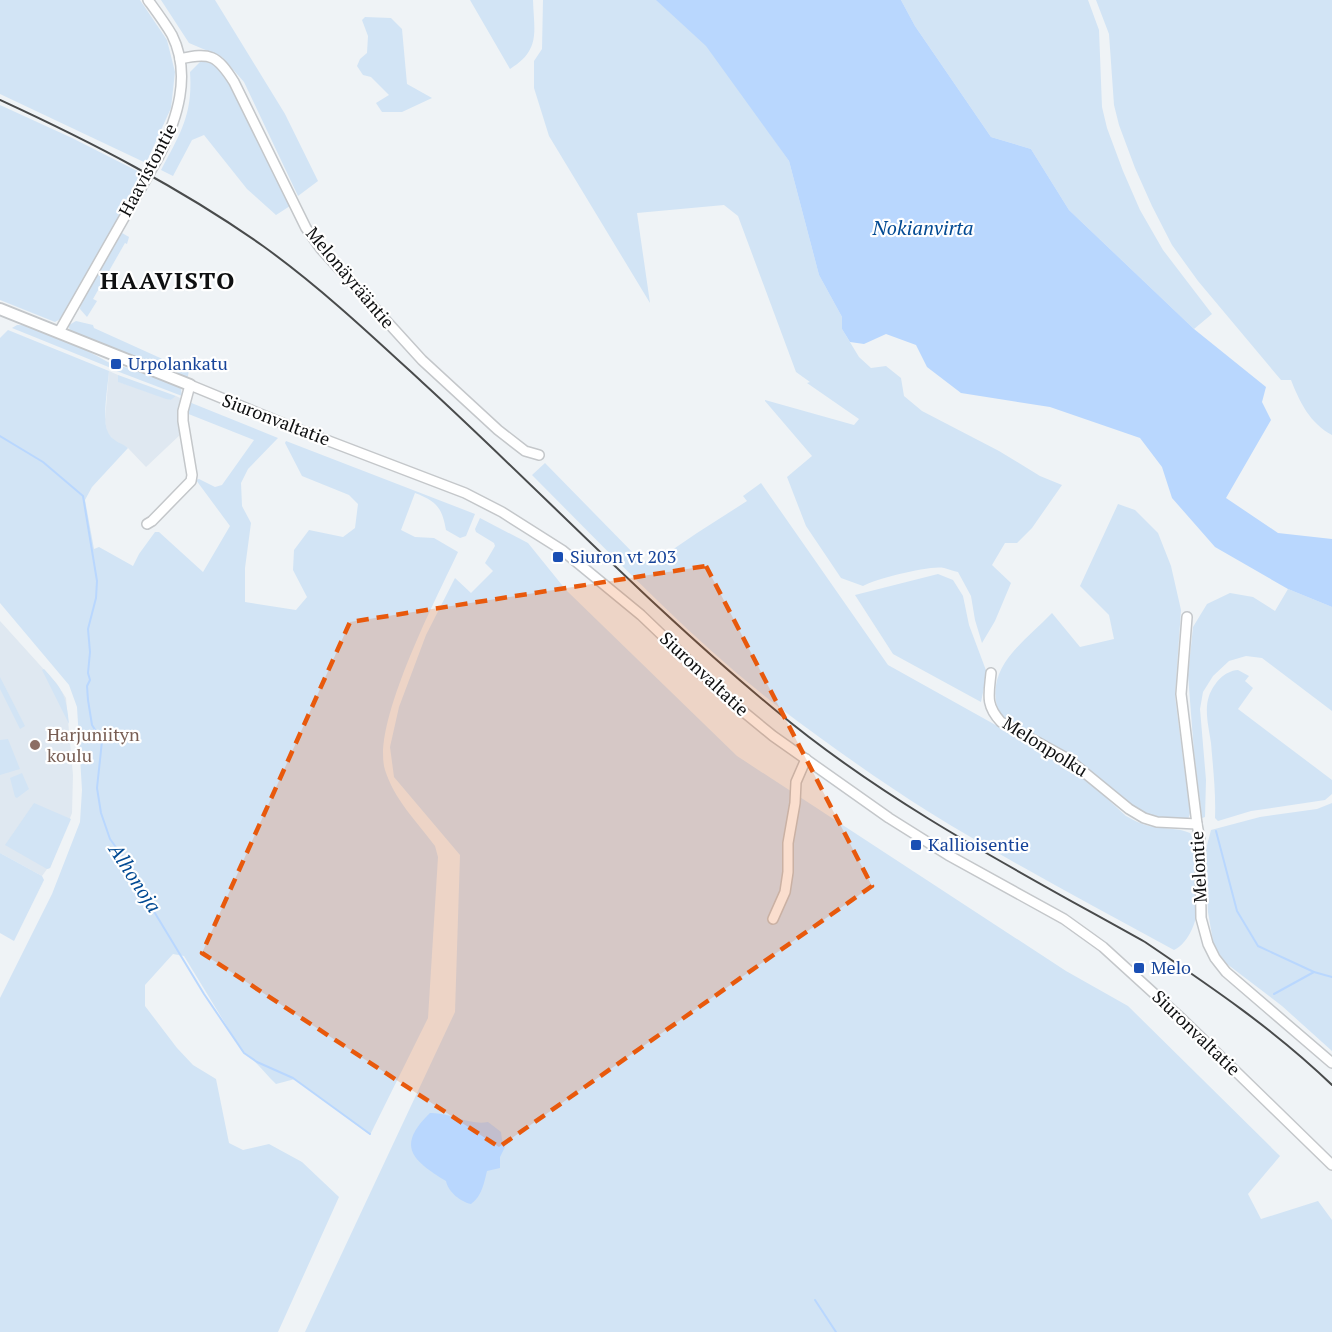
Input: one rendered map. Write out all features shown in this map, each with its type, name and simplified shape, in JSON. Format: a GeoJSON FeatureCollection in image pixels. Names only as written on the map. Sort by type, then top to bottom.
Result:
{"type":"FeatureCollection","features":[{"type":"Feature","properties":{"kind":"main road","name":"Siuronvaltatie"},"geometry":{"type":"LineString","coordinates":[[1,312],[59,332],[190,385]]}},
{"type":"Feature","properties":{"kind":"street","name":"Haavistontie"},"geometry":{"type":"LineString","coordinates":[[59,332],[159,156],[173,128],[180,103],[182,85],[180,59],[172,36],[148,0]]}},
{"type":"Feature","properties":{"kind":"street","name":"Melonäyrääntie"},"geometry":{"type":"LineString","coordinates":[[180,59],[200,55],[208,56],[226,69],[306,228],[321,249],[422,360],[498,430],[525,450],[539,455]]}},
{"type":"Feature","properties":{"kind":"street"},"geometry":{"type":"LineString","coordinates":[[147,524],[167,507],[191,481],[183,421],[183,411],[190,385]]}},
{"type":"Feature","properties":{"kind":"street","name":"Siuronvaltatie"},"geometry":{"type":"LineString","coordinates":[[190,385],[465,493],[519,522],[562,550],[605,584],[734,704],[806,759],[948,855],[1064,919],[1103,947],[1182,1019],[1332,1165]]}},
{"type":"Feature","properties":{"kind":"street","name":"Melontie"},"geometry":{"type":"LineString","coordinates":[[1187,617],[1181,694],[1200,840],[1201,918],[1208,944],[1226,972],[1332,1063]]}},
{"type":"Feature","properties":{"kind":"street","name":"Melonpolku"},"geometry":{"type":"LineString","coordinates":[[992,673],[988,702],[1001,722],[1075,764],[1144,819],[1197,824]]}},
{"type":"Feature","properties":{"kind":"street"},"geometry":{"type":"LineString","coordinates":[[773,919],[785,892],[788,843],[796,782],[806,759]]}},
{"type":"Feature","properties":{"kind":"highlighted area"},"geometry":{"type":"Polygon","coordinates":[[[706,566],[872,886],[499,1147],[202,953],[350,622],[706,566]]]}},
{"type":"Feature","properties":{"kind":"shaded area"},"geometry":{"type":"Polygon","coordinates":[[[0,0],[140,0],[167,40],[175,72],[171,108],[146,163],[0,94],[0,0]]]}},
{"type":"Feature","properties":{"kind":"shaded area"},"geometry":{"type":"Polygon","coordinates":[[[161,0],[215,0],[285,114],[318,181],[298,196],[244,82],[222,57],[189,43],[161,0]]]}},
{"type":"Feature","properties":{"kind":"shaded area"},"geometry":{"type":"Polygon","coordinates":[[[470,0],[533,0],[534,39],[527,55],[510,69],[470,0]]]}},
{"type":"Feature","properties":{"kind":"shaded area"},"geometry":{"type":"Polygon","coordinates":[[[543,0],[660,0],[711,49],[789,161],[819,275],[842,317],[842,329],[859,357],[871,368],[886,366],[901,378],[904,396],[922,411],[999,451],[1040,476],[1062,485],[1032,528],[1017,543],[1005,543],[992,565],[1011,583],[995,621],[982,643],[971,596],[958,572],[944,568],[927,569],[891,576],[863,586],[841,578],[806,526],[787,477],[812,456],[765,400],[854,425],[859,419],[807,383],[810,382],[796,372],[738,216],[724,205],[637,213],[650,303],[549,136],[534,88],[534,61],[542,49],[543,0]]]}},
{"type":"Feature","properties":{"kind":"shaded area"},"geometry":{"type":"Polygon","coordinates":[[[901,0],[1088,0],[1099,30],[1102,107],[1123,171],[1140,210],[1163,250],[1212,314],[1194,329],[1069,210],[1031,149],[991,137],[915,26],[901,0]]]}},
{"type":"Feature","properties":{"kind":"shaded area"},"geometry":{"type":"Polygon","coordinates":[[[1096,0],[1332,0],[1332,435],[1312,418],[1302,404],[1291,380],[1281,380],[1198,281],[1172,245],[1135,168],[1119,125],[1114,105],[1109,34],[1096,0]]]}},
{"type":"Feature","properties":{"kind":"shaded area"},"geometry":{"type":"Polygon","coordinates":[[[365,17],[391,18],[402,29],[407,84],[432,98],[402,112],[382,112],[376,103],[389,95],[371,77],[363,75],[357,66],[360,59],[367,53],[368,36],[362,20],[365,17]]]}},
{"type":"Feature","properties":{"kind":"shaded area"},"geometry":{"type":"Polygon","coordinates":[[[201,61],[214,64],[231,84],[290,206],[276,215],[247,189],[204,135],[192,140],[173,176],[161,170],[184,124],[189,100],[190,72],[201,61]]]}},
{"type":"Feature","properties":{"kind":"shaded area"},"geometry":{"type":"Polygon","coordinates":[[[0,105],[145,175],[62,318],[55,322],[0,300],[0,105]]]}},
{"type":"Feature","properties":{"kind":"shaded area"},"geometry":{"type":"Polygon","coordinates":[[[122,233],[129,237],[127,244],[125,243],[93,299],[97,301],[87,317],[80,309],[81,301],[122,233]]]}},
{"type":"Feature","properties":{"kind":"shaded area"},"geometry":{"type":"Polygon","coordinates":[[[76,321],[93,325],[94,328],[189,371],[187,380],[73,334],[69,325],[76,321]]]}},
{"type":"Feature","properties":{"kind":"shaded area"},"geometry":{"type":"Polygon","coordinates":[[[17,325],[39,329],[65,340],[112,364],[111,368],[12,328],[17,325]]]}},
{"type":"Feature","properties":{"kind":"shaded area"},"geometry":{"type":"Polygon","coordinates":[[[8,330],[109,371],[105,422],[113,439],[128,448],[92,487],[85,500],[94,549],[99,547],[133,566],[155,532],[159,532],[203,572],[230,526],[196,480],[199,479],[215,487],[222,485],[254,440],[186,413],[189,402],[278,438],[248,469],[241,483],[242,506],[251,523],[245,568],[245,602],[296,610],[307,597],[293,570],[294,550],[309,530],[343,537],[355,528],[358,504],[349,495],[302,476],[286,441],[475,514],[466,536],[460,538],[446,530],[440,510],[433,502],[415,493],[401,530],[415,537],[434,538],[458,552],[408,661],[396,693],[383,749],[385,770],[394,791],[435,846],[438,857],[428,1018],[370,1135],[295,1079],[276,1084],[256,1062],[242,1051],[184,956],[173,954],[145,985],[145,1006],[193,1065],[216,1079],[229,1143],[243,1150],[269,1144],[302,1162],[339,1197],[278,1332],[0,1332],[0,998],[52,894],[80,822],[82,790],[77,707],[69,685],[0,603],[0,338],[8,330]]]}},
{"type":"Feature","properties":{"kind":"shaded area"},"geometry":{"type":"Polygon","coordinates":[[[115,365],[137,370],[178,386],[182,396],[114,370],[115,365]]]}},
{"type":"Feature","properties":{"kind":"shaded area"},"geometry":{"type":"Polygon","coordinates":[[[109,371],[118,375],[119,382],[171,400],[176,396],[184,400],[183,432],[146,467],[128,448],[115,441],[107,432],[105,420],[109,371]]]}},
{"type":"Feature","properties":{"kind":"shaded area"},"geometry":{"type":"Polygon","coordinates":[[[118,375],[176,396],[171,400],[166,399],[118,382],[118,375]]]}},
{"type":"Feature","properties":{"kind":"shaded area"},"geometry":{"type":"Polygon","coordinates":[[[545,463],[640,560],[653,563],[747,501],[743,496],[761,483],[888,665],[1076,770],[1126,816],[1148,826],[1177,829],[1190,833],[1195,858],[1198,905],[1190,934],[1174,950],[959,830],[853,762],[747,682],[622,566],[532,475],[545,463]]]}},
{"type":"Feature","properties":{"kind":"shaded area"},"geometry":{"type":"Polygon","coordinates":[[[1118,504],[1135,510],[1158,533],[1171,566],[1181,610],[1175,696],[1190,813],[1188,820],[1150,816],[1131,807],[1001,718],[996,701],[996,686],[1007,659],[1052,613],[1080,647],[1114,639],[1109,615],[1080,586],[1118,504]]]}},
{"type":"Feature","properties":{"kind":"shaded area"},"geometry":{"type":"Polygon","coordinates":[[[480,518],[528,543],[566,590],[737,756],[1066,971],[1128,1006],[1280,1156],[1248,1194],[1261,1219],[1318,1201],[1332,1220],[1332,1332],[305,1332],[455,1012],[460,855],[394,777],[390,747],[399,707],[426,635],[455,578],[471,593],[493,571],[485,563],[495,546],[494,543],[476,532],[480,518]]]}},
{"type":"Feature","properties":{"kind":"shaded area"},"geometry":{"type":"Polygon","coordinates":[[[938,574],[953,580],[963,596],[969,625],[987,673],[981,702],[893,654],[855,595],[938,574]]]}},
{"type":"Feature","properties":{"kind":"shaded area"},"geometry":{"type":"Polygon","coordinates":[[[1288,589],[1332,607],[1332,711],[1262,658],[1246,656],[1229,661],[1213,676],[1203,692],[1200,709],[1206,780],[1205,817],[1202,818],[1188,675],[1193,627],[1207,604],[1230,593],[1253,597],[1275,611],[1288,589]]]}},
{"type":"Feature","properties":{"kind":"shaded area","name":"Harjuniityn koulu"},"geometry":{"type":"Polygon","coordinates":[[[0,621],[57,684],[66,698],[73,775],[72,813],[50,868],[42,876],[0,853],[0,621]]]}},
{"type":"Feature","properties":{"kind":"shaded area"},"geometry":{"type":"Polygon","coordinates":[[[44,669],[63,694],[69,724],[42,670],[44,669]]]}},
{"type":"Feature","properties":{"kind":"shaded area"},"geometry":{"type":"Polygon","coordinates":[[[1238,670],[1249,676],[1245,681],[1253,688],[1238,709],[1332,780],[1332,794],[1325,800],[1251,811],[1218,821],[1215,818],[1207,707],[1211,691],[1220,678],[1238,670]]]}},
{"type":"Feature","properties":{"kind":"shaded area"},"geometry":{"type":"Polygon","coordinates":[[[0,677],[25,726],[20,729],[0,689],[0,677]]]}},
{"type":"Feature","properties":{"kind":"shaded area"},"geometry":{"type":"Polygon","coordinates":[[[8,739],[20,769],[0,775],[0,740],[8,739]]]}},
{"type":"Feature","properties":{"kind":"shaded area"},"geometry":{"type":"Polygon","coordinates":[[[22,773],[29,789],[17,798],[10,778],[22,773]]]}},
{"type":"Feature","properties":{"kind":"shaded area"},"geometry":{"type":"Polygon","coordinates":[[[34,803],[71,819],[50,868],[47,869],[5,845],[34,803]]]}},
{"type":"Feature","properties":{"kind":"shaded area"},"geometry":{"type":"Polygon","coordinates":[[[1332,803],[1332,1051],[1282,1006],[1227,964],[1214,947],[1208,912],[1206,849],[1211,830],[1260,817],[1317,809],[1332,803]]]}},
{"type":"Feature","properties":{"kind":"shaded area"},"geometry":{"type":"Polygon","coordinates":[[[0,853],[42,876],[44,880],[14,941],[0,933],[0,853]]]}},
{"type":"Feature","properties":{"kind":"water","name":"Nokianvirta"},"geometry":{"type":"Polygon","coordinates":[[[656,0],[901,0],[915,26],[991,137],[1031,149],[1069,210],[1194,329],[1266,387],[1262,402],[1271,420],[1226,498],[1278,533],[1332,539],[1332,607],[1288,589],[1215,547],[1172,498],[1162,467],[1140,438],[1050,407],[961,393],[927,367],[916,345],[886,334],[864,344],[850,342],[842,329],[842,317],[819,275],[789,161],[706,46],[656,0]]]}},
{"type":"Feature","properties":{"kind":"water"},"geometry":{"type":"Polygon","coordinates":[[[430,1113],[474,1122],[488,1122],[501,1132],[505,1147],[500,1157],[500,1168],[487,1171],[484,1185],[471,1204],[456,1196],[449,1189],[446,1181],[424,1166],[412,1152],[413,1135],[430,1113]]]}},
{"type":"Feature","properties":{"kind":"waterway","name":"Alhonoja"},"geometry":{"type":"LineString","coordinates":[[0,436],[43,462],[83,496],[97,581],[96,598],[88,629],[90,652],[88,700],[92,725],[102,741],[97,788],[101,813],[110,839],[137,876],[144,895],[204,994],[244,1053],[257,1062],[293,1078],[370,1134]]}},
{"type":"Feature","properties":{"kind":"waterway"},"geometry":{"type":"LineString","coordinates":[[1216,831],[1237,911],[1258,946],[1314,972]]}},
{"type":"Feature","properties":{"kind":"waterway"},"geometry":{"type":"LineString","coordinates":[[1274,994],[1314,972],[1332,977]]}},
{"type":"Feature","properties":{"kind":"waterway"},"geometry":{"type":"LineString","coordinates":[[815,1300],[836,1332]]}},
{"type":"Feature","properties":{"kind":"railway"},"geometry":{"type":"LineString","coordinates":[[0,100],[68,132],[168,185],[263,246],[305,278],[364,329],[683,630],[817,743],[861,775],[954,834],[1145,942],[1265,1027],[1332,1085]]}},
{"type":"Feature","properties":{"kind":"place","name":"Urpolankatu"},"geometry":{"type":"Point","coordinates":[116,364]}},
{"type":"Feature","properties":{"kind":"place","name":"Siuron vt 203"},"geometry":{"type":"Point","coordinates":[558,557]}},
{"type":"Feature","properties":{"kind":"place","name":"Harjuniityn koulu"},"geometry":{"type":"Point","coordinates":[35,745]}},
{"type":"Feature","properties":{"kind":"place","name":"Kallioisentie"},"geometry":{"type":"Point","coordinates":[916,845]}},
{"type":"Feature","properties":{"kind":"place","name":"Melo"},"geometry":{"type":"Point","coordinates":[1139,968]}},
{"type":"Feature","properties":{"kind":"district","name":"HAAVISTO"},"geometry":{"type":"Point","coordinates":[168,281]}}]}
